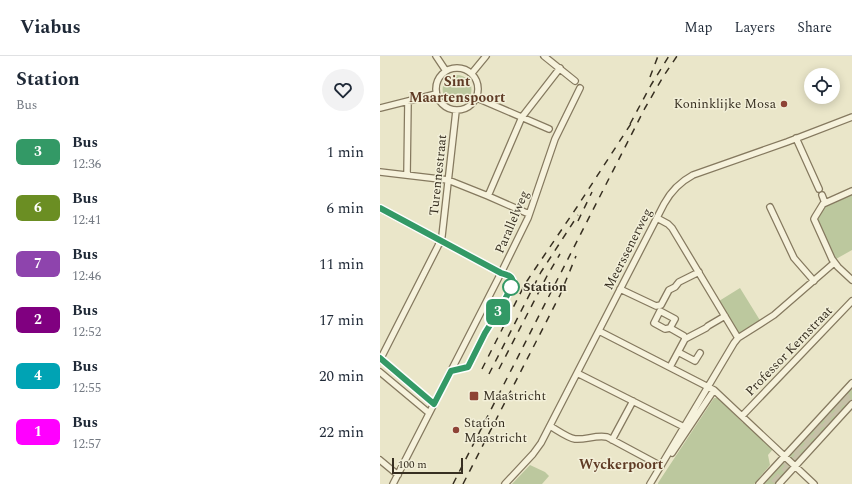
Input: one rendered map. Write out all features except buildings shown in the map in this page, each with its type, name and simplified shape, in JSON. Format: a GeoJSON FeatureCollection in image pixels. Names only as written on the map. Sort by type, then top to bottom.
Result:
{"type":"FeatureCollection","features":[{"type":"Feature","properties":{"kind":"street"},"geometry":{"type":"LineString","coordinates":[[436,56],[446,71]]}},
{"type":"Feature","properties":{"kind":"street"},"geometry":{"type":"LineString","coordinates":[[472,73],[486,56]]}},
{"type":"Feature","properties":{"kind":"street"},"geometry":{"type":"LineString","coordinates":[[544,56],[575,81]]}},
{"type":"Feature","properties":{"kind":"street"},"geometry":{"type":"LineString","coordinates":[[454,68],[467,70],[472,73],[476,78],[479,89],[474,104],[468,108],[456,111],[443,106],[436,94],[438,79],[446,71],[454,68]]}},
{"type":"Feature","properties":{"kind":"street"},"geometry":{"type":"LineString","coordinates":[[488,196],[522,117],[560,68]]}},
{"type":"Feature","properties":{"kind":"street","name":"Parallelweg"},"geometry":{"type":"LineString","coordinates":[[394,484],[501,273],[529,214],[555,139],[580,88]]}},
{"type":"Feature","properties":{"kind":"street"},"geometry":{"type":"LineString","coordinates":[[380,108],[436,94]]}},
{"type":"Feature","properties":{"kind":"street"},"geometry":{"type":"LineString","coordinates":[[477,98],[549,128]]}},
{"type":"Feature","properties":{"kind":"street"},"geometry":{"type":"LineString","coordinates":[[407,175],[408,101]]}},
{"type":"Feature","properties":{"kind":"street","name":"Turennestraat"},"geometry":{"type":"LineString","coordinates":[[380,359],[441,241],[456,111]]}},
{"type":"Feature","properties":{"kind":"street","name":"Meerssenerweg"},"geometry":{"type":"LineString","coordinates":[[504,484],[534,454],[541,443],[656,218],[670,194],[688,178],[852,117]]}},
{"type":"Feature","properties":{"kind":"street"},"geometry":{"type":"LineString","coordinates":[[796,138],[819,188]]}},
{"type":"Feature","properties":{"kind":"street"},"geometry":{"type":"LineString","coordinates":[[380,172],[448,180],[529,214]]}},
{"type":"Feature","properties":{"kind":"street"},"geometry":{"type":"LineString","coordinates":[[852,191],[825,203],[821,206],[815,216],[815,221],[834,263],[852,280]]}},
{"type":"Feature","properties":{"kind":"street"},"geometry":{"type":"LineString","coordinates":[[822,195],[825,203]]}},
{"type":"Feature","properties":{"kind":"street"},"geometry":{"type":"LineString","coordinates":[[770,207],[794,258],[814,281]]}},
{"type":"Feature","properties":{"kind":"street"},"geometry":{"type":"LineString","coordinates":[[380,208],[501,273]]}},
{"type":"Feature","properties":{"kind":"street"},"geometry":{"type":"LineString","coordinates":[[656,218],[668,224],[672,228],[738,338]]}},
{"type":"Feature","properties":{"kind":"street"},"geometry":{"type":"LineString","coordinates":[[686,428],[707,386],[738,338],[774,315],[834,263]]}},
{"type":"Feature","properties":{"kind":"street"},"geometry":{"type":"LineString","coordinates":[[620,289],[656,306],[661,305],[669,290],[675,287],[679,282],[699,272]]}},
{"type":"Feature","properties":{"kind":"street","name":"Professor Kernstraat"},"geometry":{"type":"LineString","coordinates":[[742,416],[852,301]]}},
{"type":"Feature","properties":{"kind":"street"},"geometry":{"type":"LineString","coordinates":[[670,368],[685,339],[725,316]]}},
{"type":"Feature","properties":{"kind":"street"},"geometry":{"type":"LineString","coordinates":[[670,328],[684,336],[685,339]]}},
{"type":"Feature","properties":{"kind":"street"},"geometry":{"type":"LineString","coordinates":[[599,331],[714,390],[814,484]]}},
{"type":"Feature","properties":{"kind":"street"},"geometry":{"type":"LineString","coordinates":[[678,352],[695,361],[700,353]]}},
{"type":"Feature","properties":{"kind":"street"},"geometry":{"type":"LineString","coordinates":[[380,359],[434,404]]}},
{"type":"Feature","properties":{"kind":"street"},"geometry":{"type":"LineString","coordinates":[[380,372],[429,413]]}},
{"type":"Feature","properties":{"kind":"street"},"geometry":{"type":"LineString","coordinates":[[577,373],[686,428]]}},
{"type":"Feature","properties":{"kind":"street"},"geometry":{"type":"LineString","coordinates":[[759,484],[852,383]]}},
{"type":"Feature","properties":{"kind":"street"},"geometry":{"type":"LineString","coordinates":[[650,484],[665,458],[714,390]]}},
{"type":"Feature","properties":{"kind":"street"},"geometry":{"type":"LineString","coordinates":[[612,440],[633,401]]}},
{"type":"Feature","properties":{"kind":"street"},"geometry":{"type":"LineString","coordinates":[[779,484],[852,404]]}},
{"type":"Feature","properties":{"kind":"street"},"geometry":{"type":"LineString","coordinates":[[550,426],[571,438],[576,439],[600,436],[607,437],[662,465]]}},
{"type":"Feature","properties":{"kind":"street"},"geometry":{"type":"LineString","coordinates":[[380,460],[398,475]]}},
{"type":"Feature","properties":{"kind":"green space"},"geometry":{"type":"Polygon","coordinates":[[[454,75],[462,76],[467,79],[472,89],[468,100],[463,103],[448,101],[443,94],[444,84],[448,78],[454,75]]]}},
{"type":"Feature","properties":{"kind":"green space"},"geometry":{"type":"Polygon","coordinates":[[[852,194],[852,250],[836,259],[817,221],[824,207],[852,194]]]}},
{"type":"Feature","properties":{"kind":"green space"},"geometry":{"type":"Polygon","coordinates":[[[740,288],[761,322],[739,335],[719,301],[740,288]]]}},
{"type":"Feature","properties":{"kind":"green space"},"geometry":{"type":"Polygon","coordinates":[[[852,385],[852,402],[778,484],[762,484],[852,385]]]}},
{"type":"Feature","properties":{"kind":"green space"},"geometry":{"type":"Polygon","coordinates":[[[714,398],[718,398],[743,423],[744,422],[773,449],[768,455],[770,465],[754,484],[658,484],[658,483],[714,398]]]}},
{"type":"Feature","properties":{"kind":"green space"},"geometry":{"type":"Polygon","coordinates":[[[530,465],[545,472],[549,476],[542,484],[512,484],[530,465]]]}},
{"type":"Feature","properties":{"kind":"tunnel"},"geometry":{"type":"LineString","coordinates":[[840,400],[852,387]]}},
{"type":"Feature","properties":{"kind":"tunnel"},"geometry":{"type":"LineString","coordinates":[[782,463],[844,397]]}},
{"type":"Feature","properties":{"kind":"tunnel"},"geometry":{"type":"LineString","coordinates":[[775,484],[852,400]]}},
{"type":"Feature","properties":{"kind":"railway"},"geometry":{"type":"LineString","coordinates":[[650,77],[658,56]]}},
{"type":"Feature","properties":{"kind":"railway"},"geometry":{"type":"LineString","coordinates":[[630,124],[669,56]]}},
{"type":"Feature","properties":{"kind":"railway"},"geometry":{"type":"LineString","coordinates":[[453,484],[645,108],[677,56]]}},
{"type":"Feature","properties":{"kind":"railway"},"geometry":{"type":"LineString","coordinates":[[482,369],[525,284],[634,119]]}},
{"type":"Feature","properties":{"kind":"railway"},"geometry":{"type":"LineString","coordinates":[[578,221],[592,192]]}},
{"type":"Feature","properties":{"kind":"railway"},"geometry":{"type":"LineString","coordinates":[[489,374],[541,272],[578,215]]}},
{"type":"Feature","properties":{"kind":"railway"},"geometry":{"type":"LineString","coordinates":[[499,369],[560,254]]}},
{"type":"Feature","properties":{"kind":"railway"},"geometry":{"type":"LineString","coordinates":[[463,484],[560,295],[576,256]]}},
{"type":"Feature","properties":{"kind":"bus line","name":"3"},"geometry":{"type":"LineString","coordinates":[[380,208],[501,273],[511,276],[513,284],[500,309],[493,318],[468,367],[451,371],[434,404],[380,358]]}},
{"type":"Feature","properties":{"kind":"place","name":"Koninklijke Mosa"},"geometry":{"type":"Point","coordinates":[784,104]}},
{"type":"Feature","properties":{"kind":"place","name":"Station"},"geometry":{"type":"Point","coordinates":[511,287]}},
{"type":"Feature","properties":{"kind":"place","name":"Maastricht"},"geometry":{"type":"Point","coordinates":[474,396]}},
{"type":"Feature","properties":{"kind":"place","name":"Station Maastricht"},"geometry":{"type":"Point","coordinates":[456,430]}},
{"type":"Feature","properties":{"kind":"district","name":"Sint Maartenspoort"},"geometry":{"type":"Point","coordinates":[457,90]}},
{"type":"Feature","properties":{"kind":"district","name":"Wyckerpoort"},"geometry":{"type":"Point","coordinates":[621,464]}}]}
